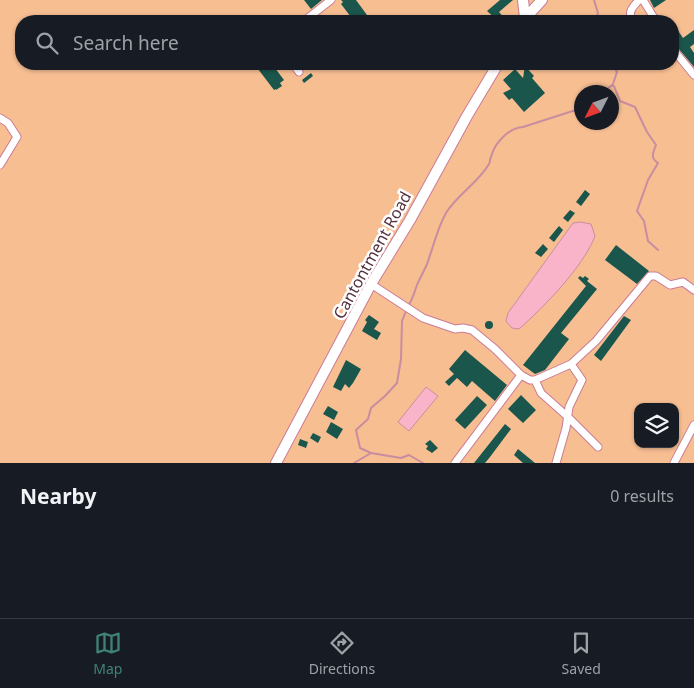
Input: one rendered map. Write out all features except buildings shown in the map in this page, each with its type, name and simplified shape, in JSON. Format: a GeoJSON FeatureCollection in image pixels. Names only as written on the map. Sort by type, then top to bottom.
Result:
{"type":"FeatureCollection","features":[{"type":"Feature","properties":{"kind":"street"},"geometry":{"type":"LineString","coordinates":[[312,15],[331,0]]}},
{"type":"Feature","properties":{"kind":"street"},"geometry":{"type":"LineString","coordinates":[[523,0],[524,15]]}},
{"type":"Feature","properties":{"kind":"street"},"geometry":{"type":"LineString","coordinates":[[528,15],[542,0]]}},
{"type":"Feature","properties":{"kind":"street"},"geometry":{"type":"LineString","coordinates":[[629,15],[630,9],[641,0],[652,15]]}},
{"type":"Feature","properties":{"kind":"street"},"geometry":{"type":"LineString","coordinates":[[679,58],[694,75]]}},
{"type":"Feature","properties":{"kind":"street","name":"Cantontment Road"},"geometry":{"type":"LineString","coordinates":[[276,463],[371,284],[410,220],[494,70]]}},
{"type":"Feature","properties":{"kind":"street"},"geometry":{"type":"LineString","coordinates":[[0,118],[8,123],[17,137],[0,165]]}},
{"type":"Feature","properties":{"kind":"street"},"geometry":{"type":"LineString","coordinates":[[371,284],[423,318],[455,329],[472,330],[495,349],[521,376],[530,380],[535,380],[571,364],[596,340],[650,276],[656,276],[670,285],[684,282],[694,290]]}},
{"type":"Feature","properties":{"kind":"street"},"geometry":{"type":"LineString","coordinates":[[556,463],[569,407],[582,380],[571,364]]}},
{"type":"Feature","properties":{"kind":"street"},"geometry":{"type":"LineString","coordinates":[[455,463],[521,376]]}},
{"type":"Feature","properties":{"kind":"street"},"geometry":{"type":"LineString","coordinates":[[535,380],[541,393],[598,447]]}},
{"type":"Feature","properties":{"kind":"street"},"geometry":{"type":"LineString","coordinates":[[674,463],[694,425]]}},
{"type":"Feature","properties":{"kind":"shaded area"},"geometry":{"type":"Polygon","coordinates":[[[0,0],[694,0],[694,463],[0,463],[0,0]]]}},
{"type":"Feature","properties":{"kind":"shaded area"},"geometry":{"type":"Polygon","coordinates":[[[573,223],[591,224],[595,236],[590,248],[562,286],[539,310],[519,329],[512,328],[506,321],[508,313],[573,223]]]}},
{"type":"Feature","properties":{"kind":"shaded area"},"geometry":{"type":"Polygon","coordinates":[[[426,387],[438,396],[409,431],[398,422],[426,387]]]}},
{"type":"Feature","properties":{"kind":"waterway"},"geometry":{"type":"LineString","coordinates":[[594,0],[597,15]]}},
{"type":"Feature","properties":{"kind":"waterway"},"geometry":{"type":"LineString","coordinates":[[612,85],[617,72],[616,70]]}},
{"type":"Feature","properties":{"kind":"waterway"},"geometry":{"type":"LineString","coordinates":[[619,98],[620,101],[635,107],[647,132],[656,145],[653,157],[658,163],[648,180],[637,211],[644,221],[648,241],[658,250]]}},
{"type":"Feature","properties":{"kind":"waterway"},"geometry":{"type":"LineString","coordinates":[[408,306],[427,264],[446,213],[484,171],[499,141],[513,130],[574,111]]}},
{"type":"Feature","properties":{"kind":"waterway"},"geometry":{"type":"LineString","coordinates":[[371,453],[360,448],[356,430],[368,419],[371,408],[397,383],[401,359],[402,321],[406,311]]}},
{"type":"Feature","properties":{"kind":"waterway"},"geometry":{"type":"LineString","coordinates":[[354,463],[371,453],[401,458],[409,455],[423,463]]}}]}
